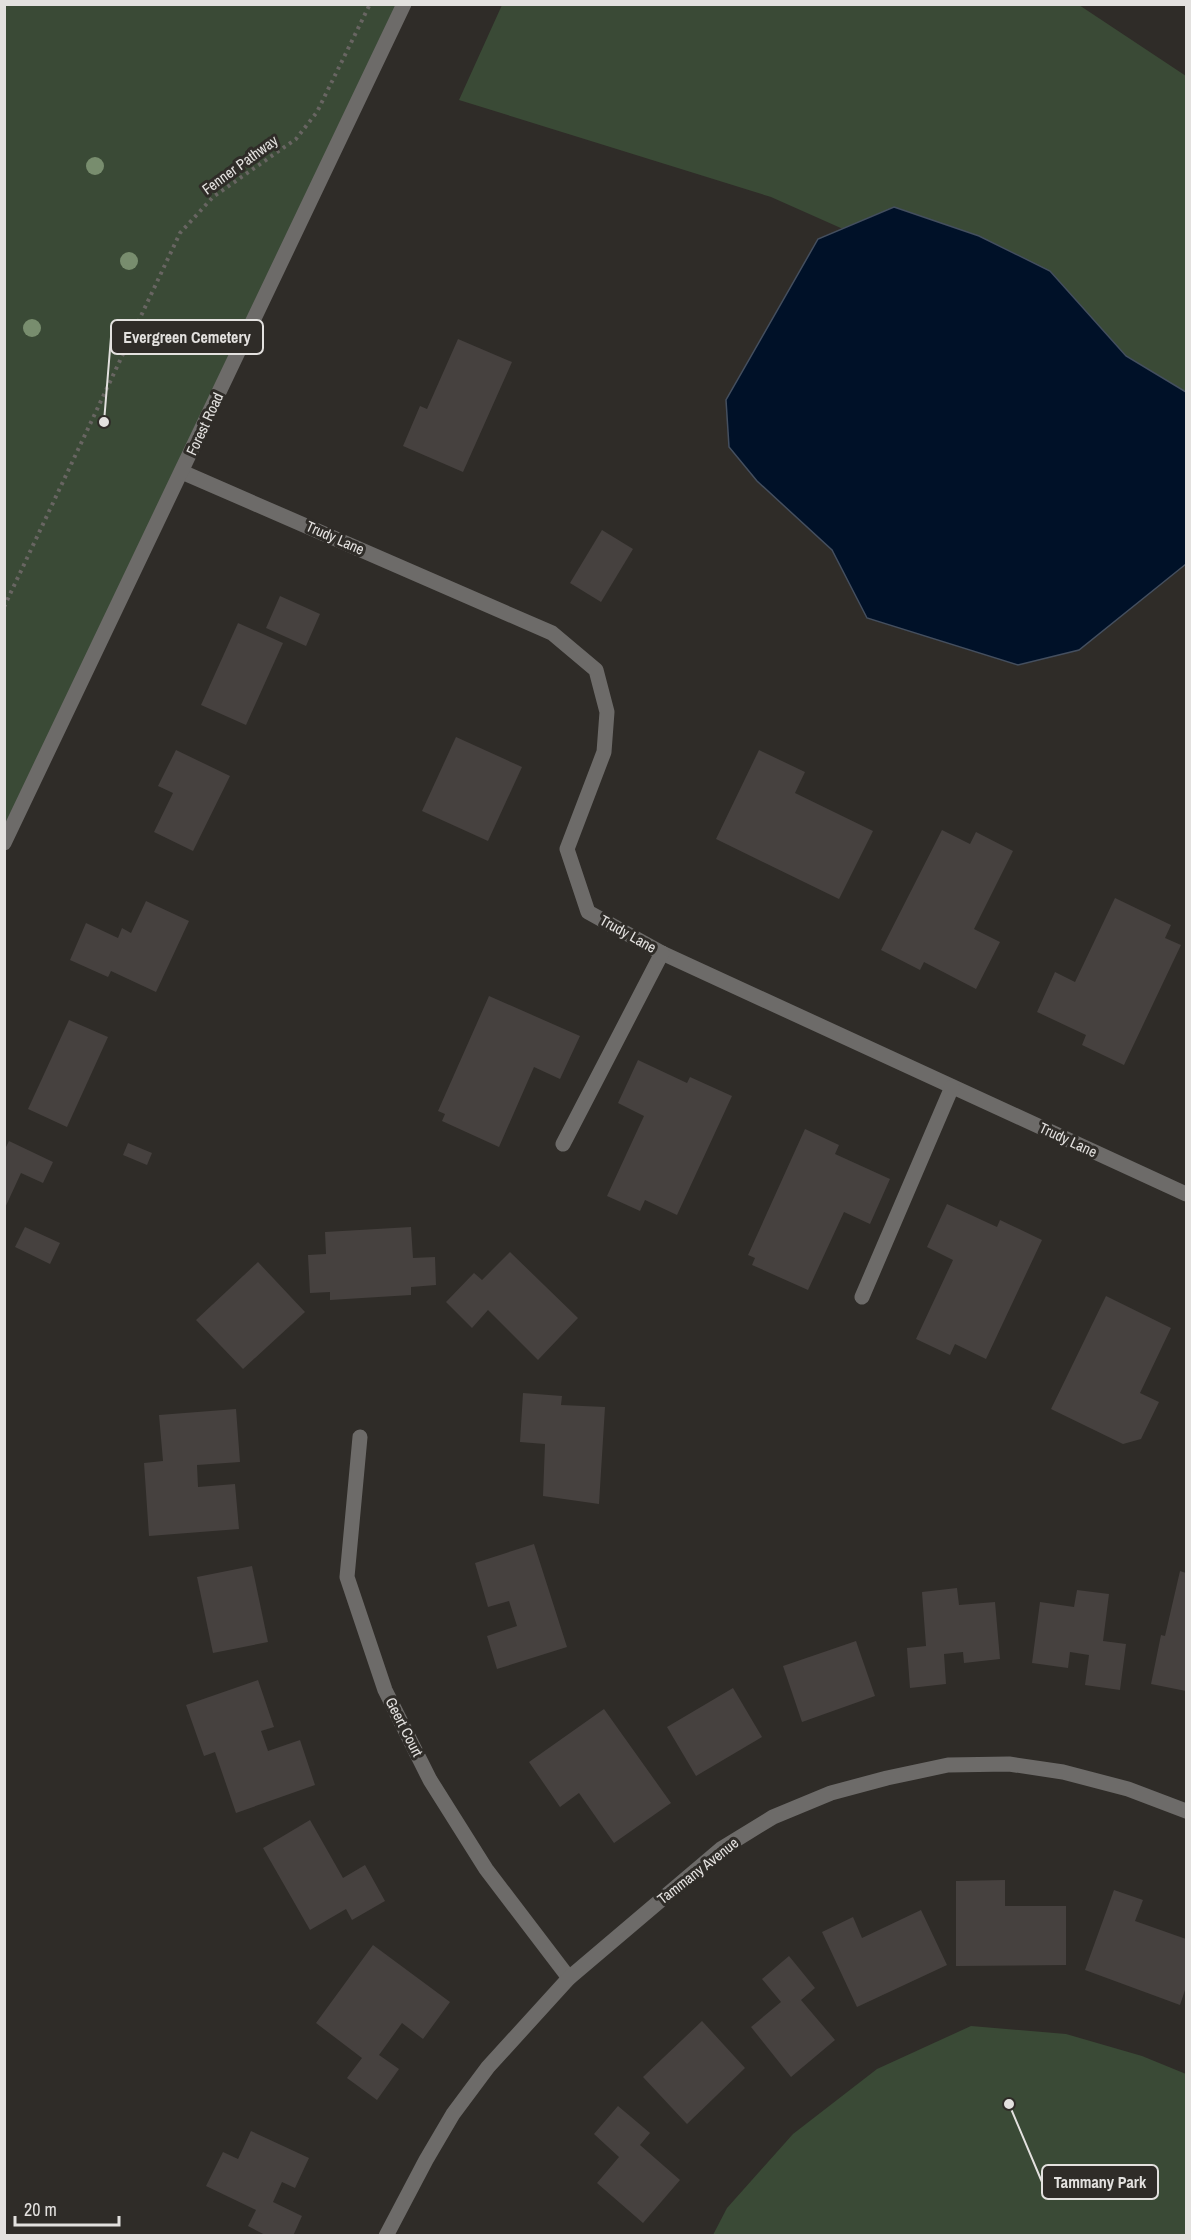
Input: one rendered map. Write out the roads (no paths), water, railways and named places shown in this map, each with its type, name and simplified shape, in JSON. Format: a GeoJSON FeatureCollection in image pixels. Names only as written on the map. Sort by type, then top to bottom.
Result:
{"type":"FeatureCollection","features":[{"type":"Feature","properties":{"kind":"street","name":"Forest Road"},"geometry":{"type":"LineString","coordinates":[[4,843],[404,4]]}},
{"type":"Feature","properties":{"kind":"street","name":"Trudy Lane"},"geometry":{"type":"LineString","coordinates":[[182,472],[552,633],[596,670],[607,712],[604,752],[567,849],[588,912],[662,953],[1186,1194]]}},
{"type":"Feature","properties":{"kind":"street"},"geometry":{"type":"LineString","coordinates":[[563,1144],[662,953]]}},
{"type":"Feature","properties":{"kind":"street"},"geometry":{"type":"LineString","coordinates":[[862,1297],[952,1086]]}},
{"type":"Feature","properties":{"kind":"street","name":"Geert Court"},"geometry":{"type":"LineString","coordinates":[[360,1437],[347,1577],[385,1690],[430,1780],[486,1869],[569,1978]]}},
{"type":"Feature","properties":{"kind":"street","name":"Tammany Avenue"},"geometry":{"type":"LineString","coordinates":[[386,2235],[453,2114],[488,2067],[569,1978],[721,1849],[773,1817],[831,1792],[948,1766],[1009,1764],[1063,1772],[1128,1789],[1186,1811]]}},
{"type":"Feature","properties":{"kind":"water"},"geometry":{"type":"Polygon","coordinates":[[[894,207],[979,236],[1050,271],[1126,356],[1186,392],[1186,564],[1079,650],[1018,665],[867,618],[832,550],[757,481],[729,447],[726,400],[818,239],[894,207]]]}},
{"type":"Feature","properties":{"kind":"place","name":"Evergreen Cemetery"},"geometry":{"type":"Point","coordinates":[104,422]}},
{"type":"Feature","properties":{"kind":"place","name":"Tammany Park"},"geometry":{"type":"Point","coordinates":[1009,2104]}}]}
